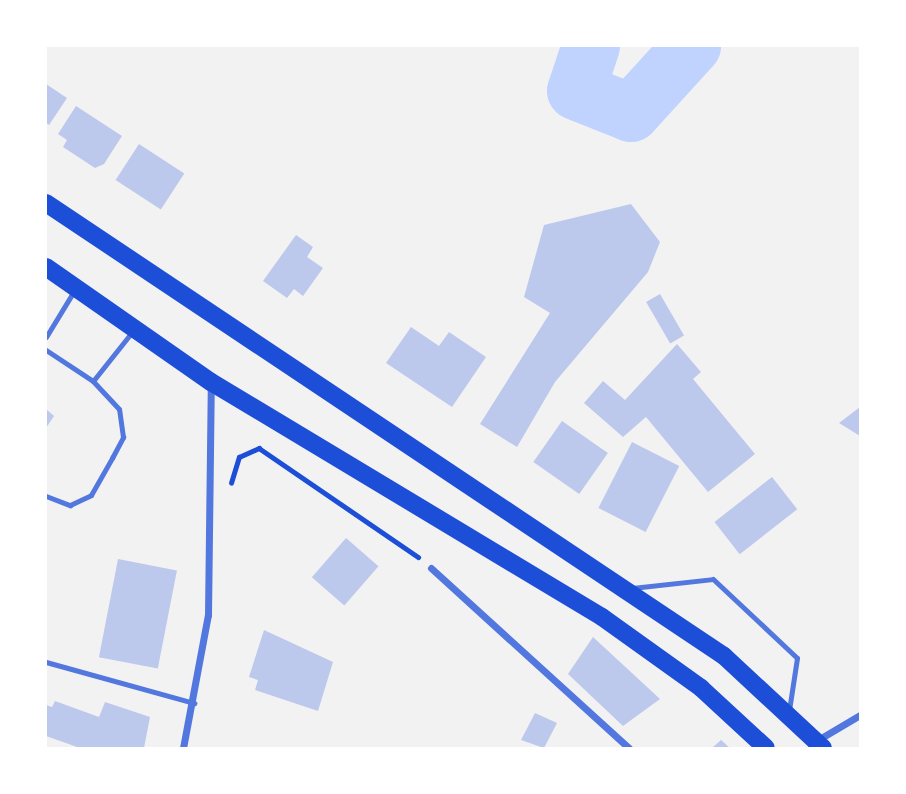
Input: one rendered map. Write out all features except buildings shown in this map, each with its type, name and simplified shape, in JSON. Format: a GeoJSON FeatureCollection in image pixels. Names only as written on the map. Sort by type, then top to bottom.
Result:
{"type":"FeatureCollection","features":[{"type":"Feature","properties":{"kind":"main road"},"geometry":{"type":"LineString","coordinates":[[46,203],[724,656],[820,745]]}},
{"type":"Feature","properties":{"kind":"main road"},"geometry":{"type":"LineString","coordinates":[[46,267],[211,382],[602,617],[701,688],[766,748]]}},
{"type":"Feature","properties":{"kind":"street"},"geometry":{"type":"LineString","coordinates":[[183,748],[194,703],[208,615],[211,382]]}},
{"type":"Feature","properties":{"kind":"street"},"geometry":{"type":"LineString","coordinates":[[431,569],[629,748]]}},
{"type":"Feature","properties":{"kind":"street"},"geometry":{"type":"LineString","coordinates":[[820,745],[860,715]]}},
{"type":"Feature","properties":{"kind":"lane"},"geometry":{"type":"LineString","coordinates":[[46,337],[76,288]]}},
{"type":"Feature","properties":{"kind":"lane"},"geometry":{"type":"LineString","coordinates":[[93,381],[135,329]]}},
{"type":"Feature","properties":{"kind":"lane"},"geometry":{"type":"LineString","coordinates":[[46,350],[93,381],[119,409],[123,437],[91,495],[70,505],[46,496]]}},
{"type":"Feature","properties":{"kind":"lane"},"geometry":{"type":"LineString","coordinates":[[625,589],[712,579],[797,658],[788,713]]}},
{"type":"Feature","properties":{"kind":"lane"},"geometry":{"type":"LineString","coordinates":[[46,662],[194,703]]}},
{"type":"Feature","properties":{"kind":"path"},"geometry":{"type":"LineString","coordinates":[[225,489],[239,457],[259,448],[431,569]]}},
{"type":"Feature","properties":{"kind":"waterway"},"geometry":{"type":"LineString","coordinates":[[591,46],[576,91],[631,113],[692,46]]}}]}
